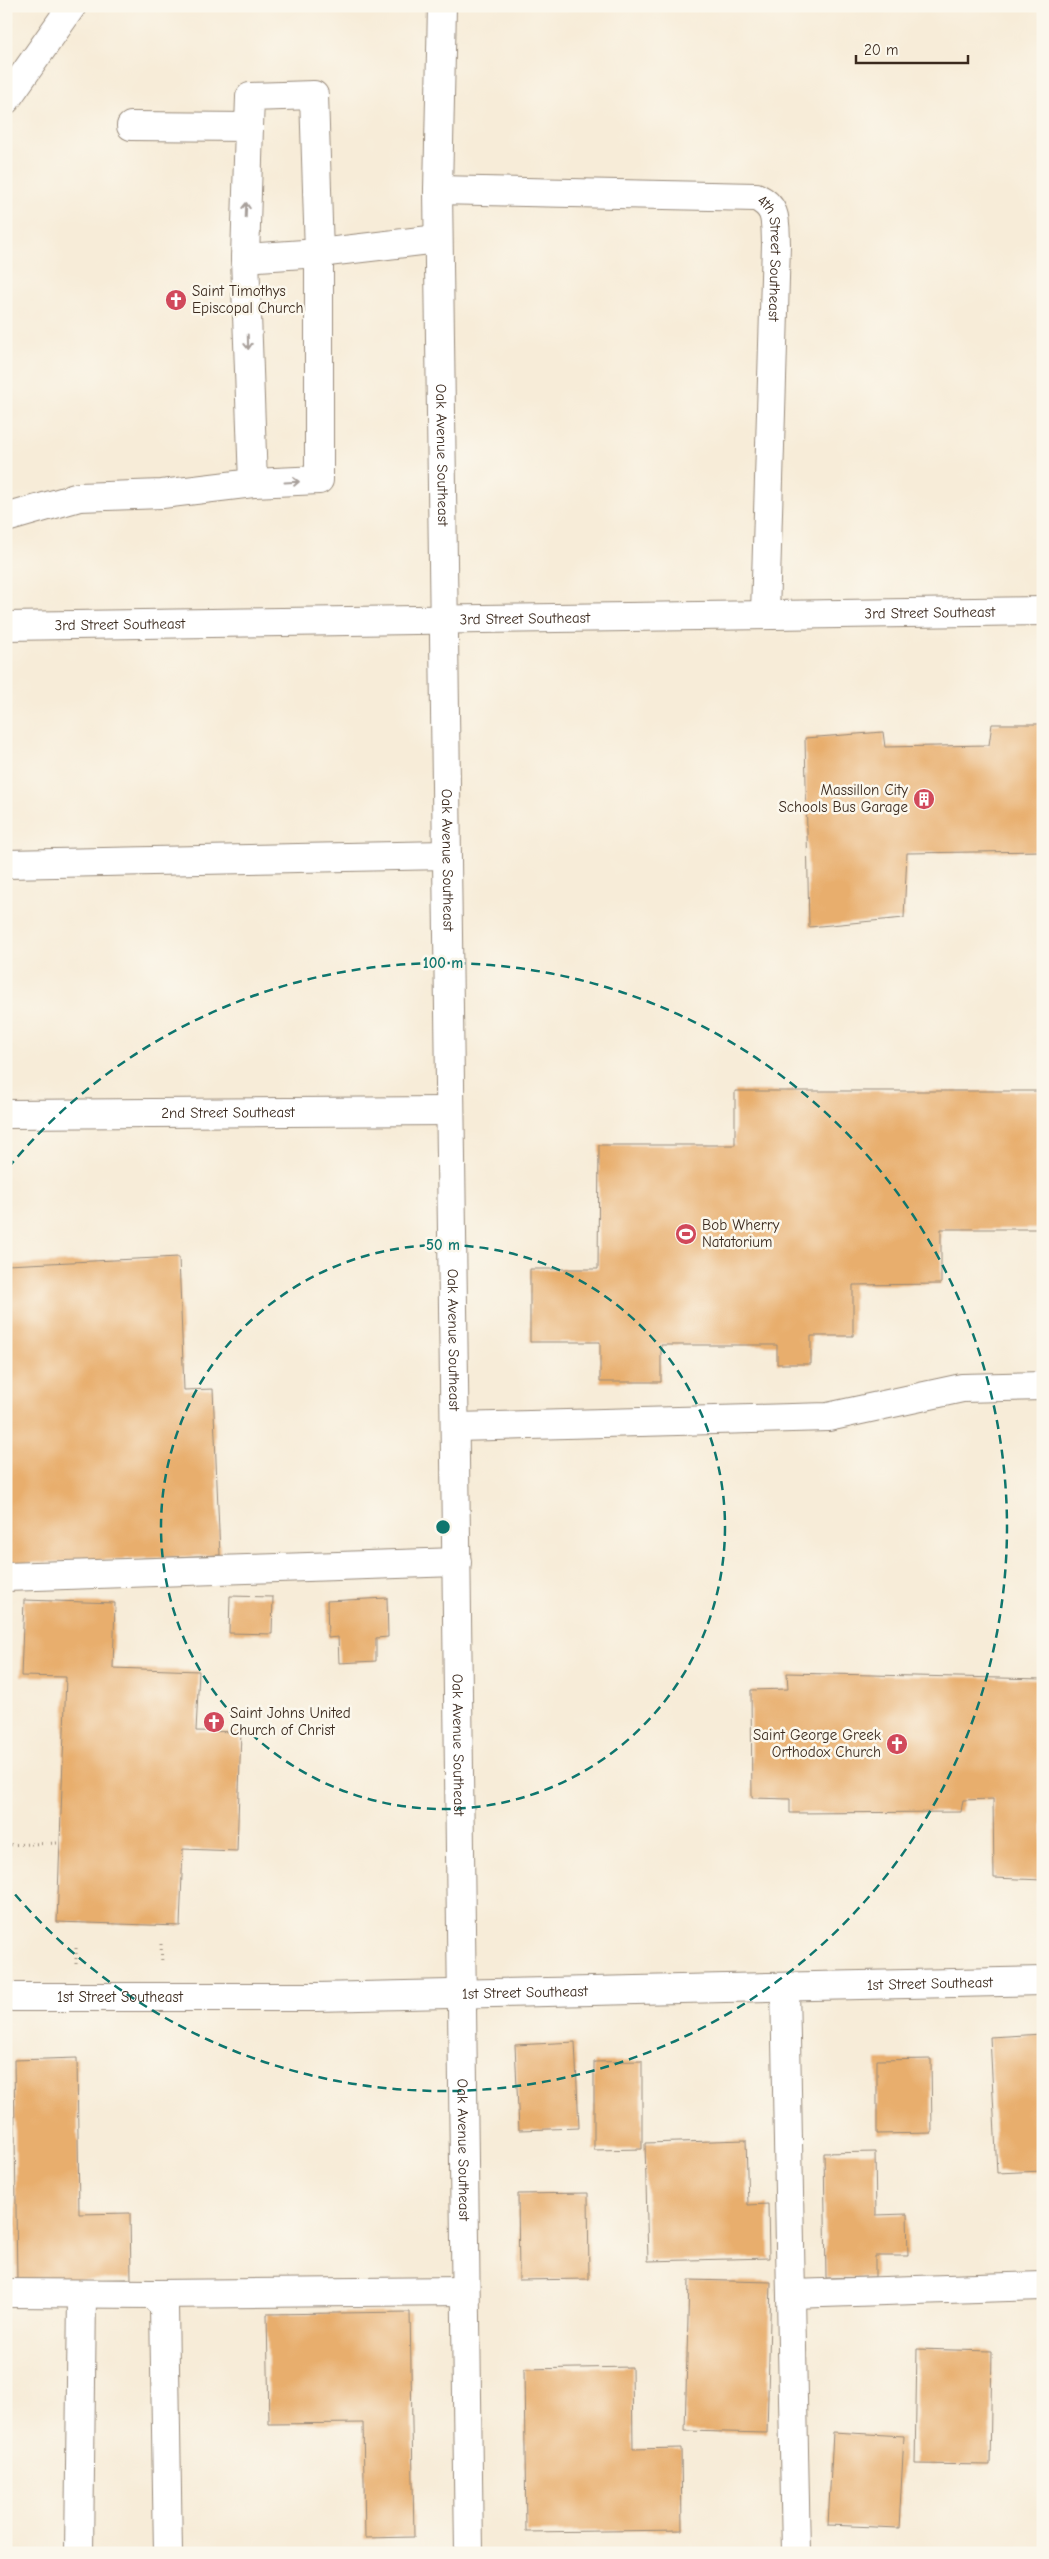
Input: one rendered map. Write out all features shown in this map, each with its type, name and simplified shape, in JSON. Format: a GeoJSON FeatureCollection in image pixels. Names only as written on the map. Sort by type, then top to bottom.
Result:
{"type":"FeatureCollection","features":[{"type":"Feature","properties":{"kind":"street"},"geometry":{"type":"LineString","coordinates":[[6,100],[72,6]]}},
{"type":"Feature","properties":{"kind":"street","name":"Oak Avenue Southeast"},"geometry":{"type":"LineString","coordinates":[[442,6],[438,239],[456,1427],[460,1994],[469,2553]]}},
{"type":"Feature","properties":{"kind":"street"},"geometry":{"type":"LineString","coordinates":[[6,518],[79,497],[162,494],[253,484],[319,480],[319,253],[314,94],[250,96],[245,258],[253,484]]}},
{"type":"Feature","properties":{"kind":"street"},"geometry":{"type":"LineString","coordinates":[[131,126],[249,127]]}},
{"type":"Feature","properties":{"kind":"street","name":"4th Street Southeast"},"geometry":{"type":"LineString","coordinates":[[438,190],[756,197],[767,202],[775,216],[776,244],[765,614]]}},
{"type":"Feature","properties":{"kind":"street"},"geometry":{"type":"LineString","coordinates":[[245,258],[319,253],[438,239]]}},
{"type":"Feature","properties":{"kind":"street","name":"3rd Street Southeast"},"geometry":{"type":"LineString","coordinates":[[6,626],[1043,611]]}},
{"type":"Feature","properties":{"kind":"street"},"geometry":{"type":"LineString","coordinates":[[6,864],[446,855]]}},
{"type":"Feature","properties":{"kind":"street","name":"2nd Street Southeast"},"geometry":{"type":"LineString","coordinates":[[6,1114],[450,1111]]}},
{"type":"Feature","properties":{"kind":"street"},"geometry":{"type":"LineString","coordinates":[[456,1427],[828,1417],[962,1388],[1043,1386]]}},
{"type":"Feature","properties":{"kind":"street"},"geometry":{"type":"LineString","coordinates":[[6,1577],[457,1562]]}},
{"type":"Feature","properties":{"kind":"street","name":"1st Street Southeast"},"geometry":{"type":"LineString","coordinates":[[6,1997],[316,1997],[1043,1981]]}},
{"type":"Feature","properties":{"kind":"street"},"geometry":{"type":"LineString","coordinates":[[785,1987],[796,2553]]}},
{"type":"Feature","properties":{"kind":"street"},"geometry":{"type":"LineString","coordinates":[[792,2294],[1043,2286]]}},
{"type":"Feature","properties":{"kind":"street"},"geometry":{"type":"LineString","coordinates":[[6,2293],[82,2295],[465,2290]]}},
{"type":"Feature","properties":{"kind":"street"},"geometry":{"type":"LineString","coordinates":[[152,2294],[164,2306],[168,2553]]}},
{"type":"Feature","properties":{"kind":"street"},"geometry":{"type":"LineString","coordinates":[[79,2553],[82,2295]]}},
{"type":"Feature","properties":{"kind":"path"},"geometry":{"type":"LineString","coordinates":[[6,1845],[57,1843]]}},
{"type":"Feature","properties":{"kind":"building","name":"Massillon City Schools Bus Garage"},"geometry":{"type":"Polygon","coordinates":[[[992,724],[1043,724],[1043,851],[907,853],[904,918],[809,927],[805,738],[883,732],[885,747],[989,745],[992,724]]]}},
{"type":"Feature","properties":{"kind":"building"},"geometry":{"type":"Polygon","coordinates":[[[735,1091],[1043,1091],[1043,1229],[941,1229],[941,1284],[853,1285],[853,1336],[811,1336],[811,1364],[777,1364],[777,1345],[661,1345],[661,1382],[600,1382],[600,1342],[530,1342],[530,1269],[598,1269],[599,1145],[735,1145],[735,1091]]]}},
{"type":"Feature","properties":{"kind":"building"},"geometry":{"type":"Polygon","coordinates":[[[179,1257],[184,1390],[213,1389],[220,1555],[6,1564],[6,1265],[179,1257]]]}},
{"type":"Feature","properties":{"kind":"building"},"geometry":{"type":"Polygon","coordinates":[[[230,1596],[273,1597],[272,1634],[229,1633],[230,1596]]]}},
{"type":"Feature","properties":{"kind":"building"},"geometry":{"type":"Polygon","coordinates":[[[387,1598],[388,1637],[376,1638],[376,1661],[339,1663],[338,1637],[328,1638],[327,1601],[387,1598]]]}},
{"type":"Feature","properties":{"kind":"building"},"geometry":{"type":"Polygon","coordinates":[[[24,1600],[115,1603],[113,1668],[199,1671],[196,1731],[241,1732],[237,1851],[183,1849],[180,1926],[57,1922],[66,1677],[21,1676],[24,1600]]]}},
{"type":"Feature","properties":{"kind":"building","name":"Saint George Greek Orthodox Church"},"geometry":{"type":"Polygon","coordinates":[[[787,1673],[1043,1679],[1043,1880],[994,1878],[993,1799],[963,1800],[961,1812],[790,1813],[790,1799],[752,1798],[751,1690],[788,1689],[787,1673]]]}},
{"type":"Feature","properties":{"kind":"building"},"geometry":{"type":"Polygon","coordinates":[[[1043,2034],[1043,2171],[997,2173],[990,2037],[1043,2034]]]}},
{"type":"Feature","properties":{"kind":"building"},"geometry":{"type":"Polygon","coordinates":[[[575,2042],[579,2128],[519,2130],[515,2045],[575,2042]]]}},
{"type":"Feature","properties":{"kind":"building"},"geometry":{"type":"Polygon","coordinates":[[[77,2058],[79,2214],[130,2213],[131,2279],[17,2281],[14,2060],[77,2058]]]}},
{"type":"Feature","properties":{"kind":"building"},"geometry":{"type":"Polygon","coordinates":[[[931,2059],[932,2133],[877,2134],[877,2060],[931,2059]]]}},
{"type":"Feature","properties":{"kind":"building"},"geometry":{"type":"Polygon","coordinates":[[[642,2061],[642,2149],[594,2150],[594,2062],[642,2061]]]}},
{"type":"Feature","properties":{"kind":"building"},"geometry":{"type":"Polygon","coordinates":[[[746,2140],[748,2205],[768,2204],[769,2258],[648,2261],[645,2143],[746,2140]]]}},
{"type":"Feature","properties":{"kind":"building"},"geometry":{"type":"Polygon","coordinates":[[[875,2152],[876,2215],[907,2214],[908,2256],[875,2256],[875,2277],[826,2278],[824,2153],[875,2152]]]}},
{"type":"Feature","properties":{"kind":"building"},"geometry":{"type":"Polygon","coordinates":[[[588,2193],[589,2279],[519,2280],[518,2194],[588,2193]]]}},
{"type":"Feature","properties":{"kind":"building"},"geometry":{"type":"Polygon","coordinates":[[[689,2280],[771,2282],[767,2433],[685,2431],[689,2280]]]}},
{"type":"Feature","properties":{"kind":"building"},"geometry":{"type":"Polygon","coordinates":[[[410,2312],[414,2537],[365,2538],[363,2423],[269,2424],[267,2314],[410,2312]]]}},
{"type":"Feature","properties":{"kind":"building"},"geometry":{"type":"Polygon","coordinates":[[[917,2349],[992,2351],[990,2465],[915,2464],[917,2349]]]}},
{"type":"Feature","properties":{"kind":"building"},"geometry":{"type":"Polygon","coordinates":[[[632,2367],[633,2449],[681,2448],[682,2530],[526,2532],[524,2369],[632,2367]]]}},
{"type":"Feature","properties":{"kind":"building"},"geometry":{"type":"Polygon","coordinates":[[[833,2432],[904,2436],[899,2528],[828,2525],[833,2432]]]}},
{"type":"Feature","properties":{"kind":"place","name":"Saint Timothys Episcopal Church"},"geometry":{"type":"Point","coordinates":[176,300]}},
{"type":"Feature","properties":{"kind":"place","name":"Massillon City Schools Bus Garage"},"geometry":{"type":"Point","coordinates":[924,799]}},
{"type":"Feature","properties":{"kind":"place","name":"Bob Wherry Natatorium"},"geometry":{"type":"Point","coordinates":[686,1234]}},
{"type":"Feature","properties":{"kind":"place","name":"Saint Johns United Church of Christ"},"geometry":{"type":"Point","coordinates":[214,1722]}},
{"type":"Feature","properties":{"kind":"place","name":"Saint George Greek Orthodox Church"},"geometry":{"type":"Point","coordinates":[897,1744]}}]}
